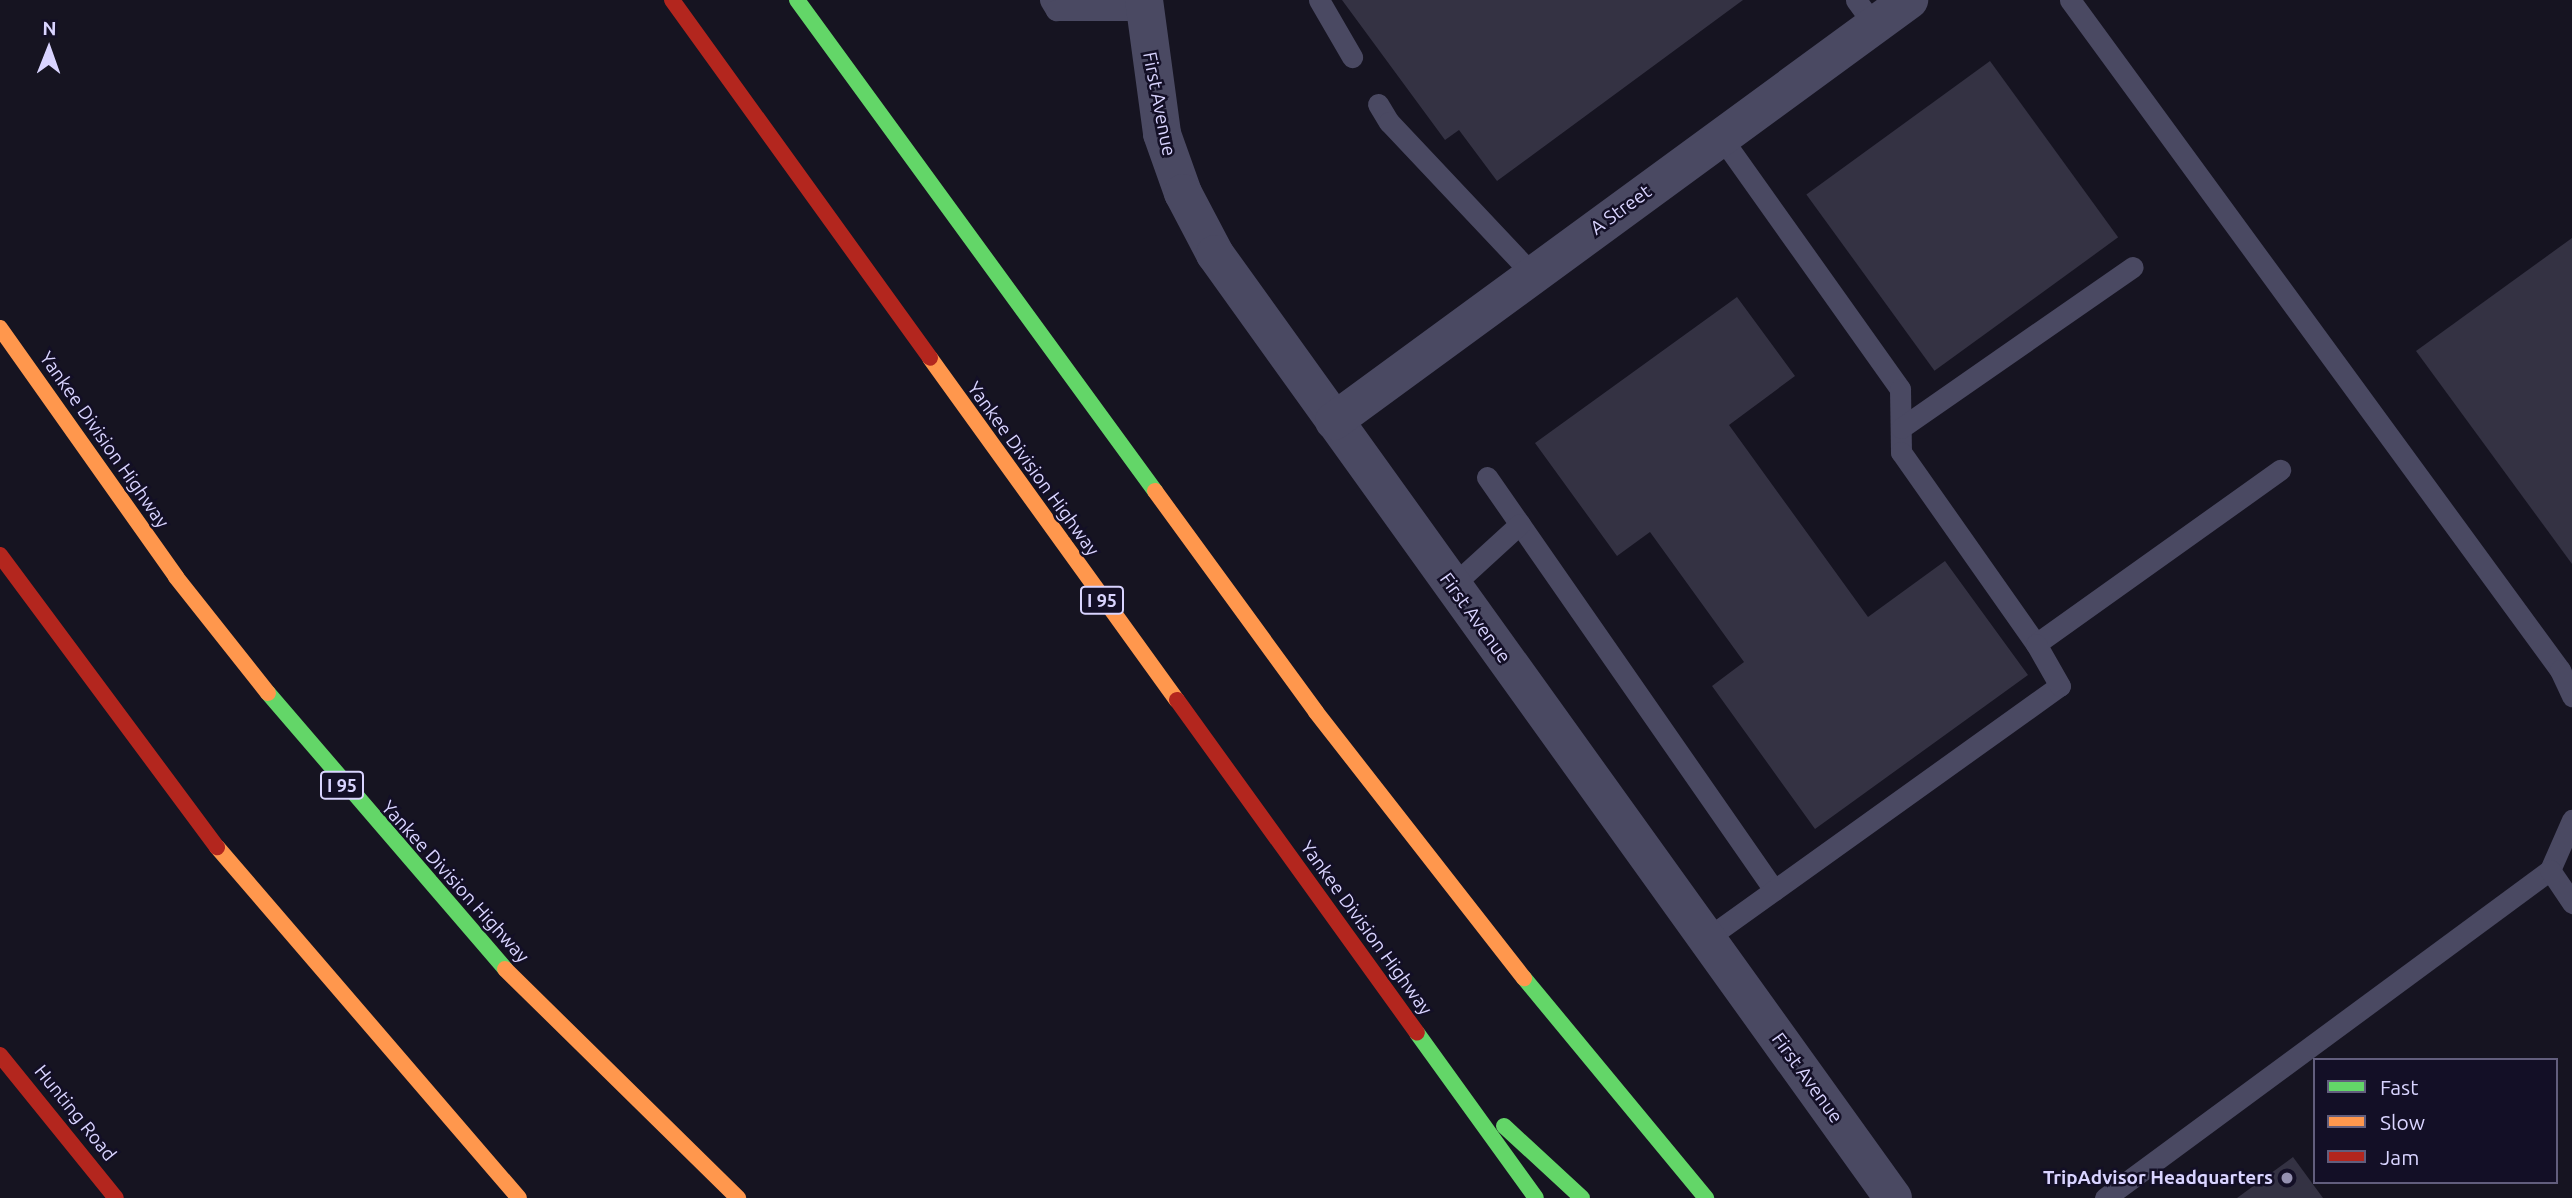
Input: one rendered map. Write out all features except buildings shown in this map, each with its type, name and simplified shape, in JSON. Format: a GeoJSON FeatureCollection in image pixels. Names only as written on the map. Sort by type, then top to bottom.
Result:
{"type":"FeatureCollection","features":[{"type":"Feature","properties":{"kind":"main road","name":"Yankee Division Highway"},"geometry":{"type":"LineString","coordinates":[[672,0],[1536,1198]]}},
{"type":"Feature","properties":{"kind":"main road"},"geometry":{"type":"LineString","coordinates":[[797,0],[1307,701],[1529,984],[1706,1198]]}},
{"type":"Feature","properties":{"kind":"main road"},"geometry":{"type":"LineString","coordinates":[[803,0],[817,24]]}},
{"type":"Feature","properties":{"kind":"main road","name":"Yankee Division Highway"},"geometry":{"type":"LineString","coordinates":[[0,328],[176,577],[334,775],[486,951],[738,1198]]}},
{"type":"Feature","properties":{"kind":"main road"},"geometry":{"type":"LineString","coordinates":[[0,555],[104,702],[243,882],[519,1198]]}},
{"type":"Feature","properties":{"kind":"main road","name":"Hunting Road"},"geometry":{"type":"LineString","coordinates":[[0,1055],[117,1198]]}},
{"type":"Feature","properties":{"kind":"main road"},"geometry":{"type":"LineString","coordinates":[[1441,1067],[1582,1198]]}},
{"type":"Feature","properties":{"kind":"main road"},"geometry":{"type":"LineString","coordinates":[[507,1182],[526,1198]]}},
{"type":"Feature","properties":{"kind":"street","name":"A Street"},"geometry":{"type":"LineString","coordinates":[[1334,421],[1721,137],[1865,13],[1909,0]]}},
{"type":"Feature","properties":{"kind":"street","name":"First Avenue"},"geometry":{"type":"LineString","coordinates":[[1144,5],[1154,100],[1183,193],[1215,254],[1893,1198]]}},
{"type":"Feature","properties":{"kind":"lane"},"geometry":{"type":"LineString","coordinates":[[1049,0],[1056,10],[1144,5]]}},
{"type":"Feature","properties":{"kind":"lane"},"geometry":{"type":"LineString","coordinates":[[1319,0],[1352,57]]}},
{"type":"Feature","properties":{"kind":"lane"},"geometry":{"type":"LineString","coordinates":[[2070,0],[2552,659],[2572,696]]}},
{"type":"Feature","properties":{"kind":"lane"},"geometry":{"type":"LineString","coordinates":[[1378,104],[1389,122],[1533,275]]}},
{"type":"Feature","properties":{"kind":"lane"},"geometry":{"type":"LineString","coordinates":[[1706,939],[2060,685],[2036,644],[1901,452],[1900,389],[1721,137]]}},
{"type":"Feature","properties":{"kind":"lane"},"geometry":{"type":"LineString","coordinates":[[1901,428],[2133,267]]}},
{"type":"Feature","properties":{"kind":"lane"},"geometry":{"type":"LineString","coordinates":[[2036,644],[2280,470]]}},
{"type":"Feature","properties":{"kind":"lane"},"geometry":{"type":"LineString","coordinates":[[1487,477],[1774,890]]}},
{"type":"Feature","properties":{"kind":"lane"},"geometry":{"type":"LineString","coordinates":[[1452,586],[1520,524]]}},
{"type":"Feature","properties":{"kind":"lane"},"geometry":{"type":"LineString","coordinates":[[2105,1198],[2550,870],[2572,820]]}},
{"type":"Feature","properties":{"kind":"lane"},"geometry":{"type":"LineString","coordinates":[[2550,870],[2572,903]]}},
{"type":"Feature","properties":{"kind":"traffic: fast"},"geometry":{"type":"LineString","coordinates":[[797,0],[1155,491]]}},
{"type":"Feature","properties":{"kind":"traffic: fast"},"geometry":{"type":"LineString","coordinates":[[268,693],[505,969]]}},
{"type":"Feature","properties":{"kind":"traffic: fast"},"geometry":{"type":"LineString","coordinates":[[1524,978],[1706,1198]]}},
{"type":"Feature","properties":{"kind":"traffic: fast"},"geometry":{"type":"LineString","coordinates":[[1417,1033],[1536,1198]]}},
{"type":"Feature","properties":{"kind":"traffic: fast"},"geometry":{"type":"LineString","coordinates":[[1504,1126],[1582,1198]]}},
{"type":"Feature","properties":{"kind":"traffic: slow"},"geometry":{"type":"LineString","coordinates":[[0,328],[176,577],[268,693]]}},
{"type":"Feature","properties":{"kind":"traffic: slow"},"geometry":{"type":"LineString","coordinates":[[930,358],[1177,700]]}},
{"type":"Feature","properties":{"kind":"traffic: slow"},"geometry":{"type":"LineString","coordinates":[[1155,491],[1316,712],[1524,978]]}},
{"type":"Feature","properties":{"kind":"traffic: slow"},"geometry":{"type":"LineString","coordinates":[[217,847],[519,1198]]}},
{"type":"Feature","properties":{"kind":"traffic: slow"},"geometry":{"type":"LineString","coordinates":[[505,969],[738,1198]]}},
{"type":"Feature","properties":{"kind":"traffic: jam"},"geometry":{"type":"LineString","coordinates":[[672,0],[930,358]]}},
{"type":"Feature","properties":{"kind":"traffic: jam"},"geometry":{"type":"LineString","coordinates":[[0,555],[217,847]]}},
{"type":"Feature","properties":{"kind":"traffic: jam"},"geometry":{"type":"LineString","coordinates":[[1177,700],[1417,1033]]}},
{"type":"Feature","properties":{"kind":"traffic: jam"},"geometry":{"type":"LineString","coordinates":[[0,1055],[116,1198]]}},
{"type":"Feature","properties":{"kind":"place","name":"TripAdvisor Headquarters"},"geometry":{"type":"Point","coordinates":[2287,1178]}}]}
